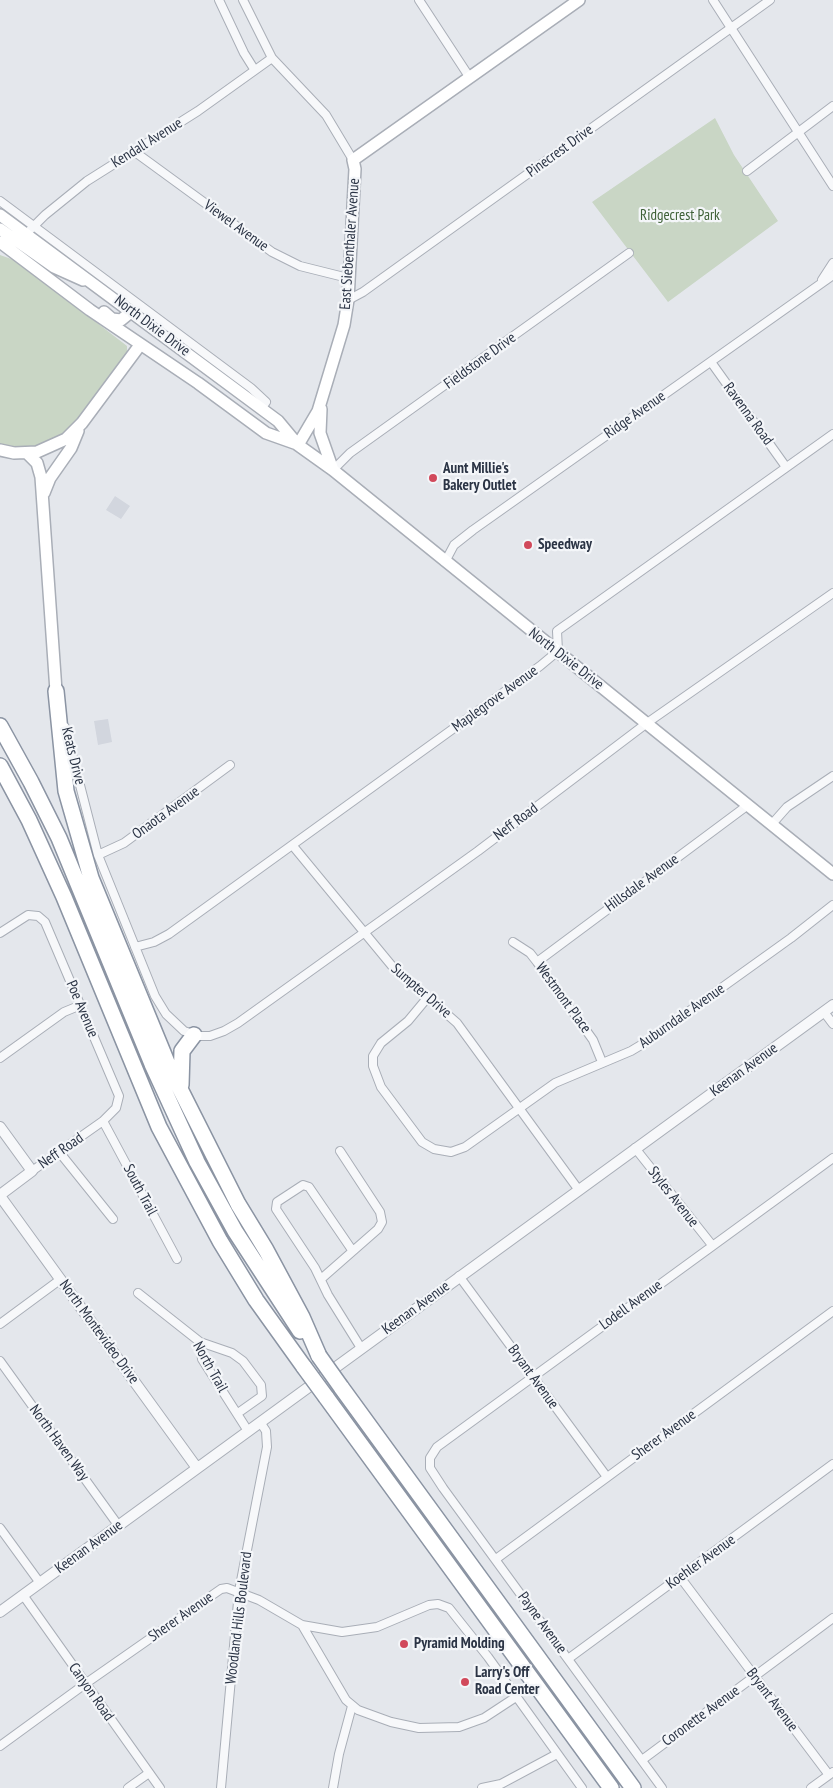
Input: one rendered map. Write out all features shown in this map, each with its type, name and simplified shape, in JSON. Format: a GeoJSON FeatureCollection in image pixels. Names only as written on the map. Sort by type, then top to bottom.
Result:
{"type":"FeatureCollection","features":[{"type":"Feature","properties":{"kind":"highway"},"geometry":{"type":"LineString","coordinates":[[56,691],[66,791],[91,878],[181,1092],[238,1204],[266,1250],[302,1317],[319,1356]]}},
{"type":"Feature","properties":{"kind":"highway"},"geometry":{"type":"LineString","coordinates":[[0,726],[31,782],[62,845],[152,1064],[197,1162],[239,1239],[341,1387],[633,1788]]}},
{"type":"Feature","properties":{"kind":"highway"},"geometry":{"type":"LineString","coordinates":[[0,766],[29,820],[64,897],[159,1127],[220,1241],[256,1300],[611,1788]]}},
{"type":"Feature","properties":{"kind":"highway"},"geometry":{"type":"LineString","coordinates":[[181,1092],[180,1063],[182,1051],[194,1035]]}},
{"type":"Feature","properties":{"kind":"main road","name":"East Siebenthaler Avenue"},"geometry":{"type":"LineString","coordinates":[[298,445],[312,425],[322,401],[338,350],[348,300],[355,169],[353,160],[470,78],[574,1]]}},
{"type":"Feature","properties":{"kind":"main road","name":"North Dixie Drive"},"geometry":{"type":"LineString","coordinates":[[0,215],[30,230],[96,285],[135,307],[278,421],[298,445],[333,470],[833,874]]}},
{"type":"Feature","properties":{"kind":"main road"},"geometry":{"type":"LineString","coordinates":[[0,229],[54,267],[96,285]]}},
{"type":"Feature","properties":{"kind":"main road","name":"North Dixie Drive"},"geometry":{"type":"LineString","coordinates":[[0,242],[140,345],[232,407],[266,433],[298,445]]}},
{"type":"Feature","properties":{"kind":"main road"},"geometry":{"type":"LineString","coordinates":[[0,252],[16,254]]}},
{"type":"Feature","properties":{"kind":"main road"},"geometry":{"type":"LineString","coordinates":[[69,294],[95,307],[112,319],[121,320],[135,307]]}},
{"type":"Feature","properties":{"kind":"main road"},"geometry":{"type":"LineString","coordinates":[[0,450],[27,453],[57,445],[82,423],[140,345]]}},
{"type":"Feature","properties":{"kind":"main road"},"geometry":{"type":"LineString","coordinates":[[322,401],[320,433],[333,470]]}},
{"type":"Feature","properties":{"kind":"main road"},"geometry":{"type":"LineString","coordinates":[[232,407],[256,416],[261,409]]}},
{"type":"Feature","properties":{"kind":"main road"},"geometry":{"type":"LineString","coordinates":[[43,498],[50,478],[71,448],[82,423]]}},
{"type":"Feature","properties":{"kind":"main road","name":"Keats Drive"},"geometry":{"type":"LineString","coordinates":[[27,453],[37,462],[43,498],[56,691]]}},
{"type":"Feature","properties":{"kind":"street"},"geometry":{"type":"LineString","coordinates":[[219,0],[244,53],[254,69]]}},
{"type":"Feature","properties":{"kind":"street"},"geometry":{"type":"LineString","coordinates":[[243,0],[272,58],[326,115],[353,160]]}},
{"type":"Feature","properties":{"kind":"street"},"geometry":{"type":"LineString","coordinates":[[419,0],[470,78]]}},
{"type":"Feature","properties":{"kind":"street"},"geometry":{"type":"LineString","coordinates":[[713,0],[833,186]]}},
{"type":"Feature","properties":{"kind":"street","name":"Pinecrest Drive"},"geometry":{"type":"LineString","coordinates":[[348,300],[363,292],[770,0]]}},
{"type":"Feature","properties":{"kind":"street","name":"Kendall Avenue"},"geometry":{"type":"LineString","coordinates":[[30,230],[87,181],[198,111],[254,69],[272,58]]}},
{"type":"Feature","properties":{"kind":"street"},"geometry":{"type":"LineString","coordinates":[[747,171],[833,106]]}},
{"type":"Feature","properties":{"kind":"street","name":"Viewel Avenue"},"geometry":{"type":"LineString","coordinates":[[135,152],[272,252],[300,266],[348,278]]}},
{"type":"Feature","properties":{"kind":"street"},"geometry":{"type":"LineString","coordinates":[[0,201],[30,230],[135,307]]}},
{"type":"Feature","properties":{"kind":"street","name":"Fieldstone Drive"},"geometry":{"type":"LineString","coordinates":[[333,470],[350,453],[630,254]]}},
{"type":"Feature","properties":{"kind":"street"},"geometry":{"type":"LineString","coordinates":[[812,290],[833,263]]}},
{"type":"Feature","properties":{"kind":"street","name":"Ridge Avenue"},"geometry":{"type":"LineString","coordinates":[[445,562],[454,545],[473,530],[833,275]]}},
{"type":"Feature","properties":{"kind":"street","name":"Ravenna Road"},"geometry":{"type":"LineString","coordinates":[[711,362],[786,467]]}},
{"type":"Feature","properties":{"kind":"street"},"geometry":{"type":"LineString","coordinates":[[558,652],[557,631],[833,434]]}},
{"type":"Feature","properties":{"kind":"street","name":"Neff Road"},"geometry":{"type":"LineString","coordinates":[[194,1035],[210,1036],[224,1032],[478,851],[647,724],[833,593]]}},
{"type":"Feature","properties":{"kind":"street","name":"Maplegrove Avenue"},"geometry":{"type":"LineString","coordinates":[[134,947],[154,942],[170,934],[558,652]]}},
{"type":"Feature","properties":{"kind":"street","name":"Keats Drive"},"geometry":{"type":"LineString","coordinates":[[56,691],[80,782],[90,830],[98,856],[134,947],[159,1005],[174,1024],[194,1035]]}},
{"type":"Feature","properties":{"kind":"street","name":"Onaota Avenue"},"geometry":{"type":"LineString","coordinates":[[98,856],[130,839],[230,765]]}},
{"type":"Feature","properties":{"kind":"street"},"geometry":{"type":"LineString","coordinates":[[772,824],[787,807],[833,776]]}},
{"type":"Feature","properties":{"kind":"street","name":"Hillsdale Avenue"},"geometry":{"type":"LineString","coordinates":[[536,962],[748,805]]}},
{"type":"Feature","properties":{"kind":"street","name":"Sumpter Drive"},"geometry":{"type":"LineString","coordinates":[[293,846],[392,966],[457,1023],[578,1189]]}},
{"type":"Feature","properties":{"kind":"street","name":"Auburndale Avenue"},"geometry":{"type":"LineString","coordinates":[[428,998],[408,1021],[380,1043],[373,1059],[373,1066],[378,1082],[416,1135],[434,1149],[451,1152],[460,1149],[554,1083],[631,1051],[646,1042],[833,905]]}},
{"type":"Feature","properties":{"kind":"street","name":"Poe Avenue"},"geometry":{"type":"LineString","coordinates":[[0,933],[28,915],[38,916],[45,922],[119,1096],[119,1104]]}},
{"type":"Feature","properties":{"kind":"street","name":"Westmont Place"},"geometry":{"type":"LineString","coordinates":[[513,942],[530,953],[593,1040],[602,1062]]}},
{"type":"Feature","properties":{"kind":"street"},"geometry":{"type":"LineString","coordinates":[[0,1058],[64,1012],[81,1005]]}},
{"type":"Feature","properties":{"kind":"street"},"geometry":{"type":"LineString","coordinates":[[829,1009],[833,1024]]}},
{"type":"Feature","properties":{"kind":"street","name":"Keenan Avenue"},"geometry":{"type":"LineString","coordinates":[[0,1612],[578,1189],[829,1009]]}},
{"type":"Feature","properties":{"kind":"street","name":"Neff Road"},"geometry":{"type":"LineString","coordinates":[[0,1195],[103,1121],[119,1104]]}},
{"type":"Feature","properties":{"kind":"street","name":"South Trail"},"geometry":{"type":"LineString","coordinates":[[103,1121],[177,1259]]}},
{"type":"Feature","properties":{"kind":"street"},"geometry":{"type":"LineString","coordinates":[[0,1127],[32,1171]]}},
{"type":"Feature","properties":{"kind":"street","name":"Styles Avenue"},"geometry":{"type":"LineString","coordinates":[[635,1148],[670,1195],[712,1245]]}},
{"type":"Feature","properties":{"kind":"street"},"geometry":{"type":"LineString","coordinates":[[321,1279],[378,1229],[382,1218],[366,1187],[340,1151]]}},
{"type":"Feature","properties":{"kind":"street"},"geometry":{"type":"LineString","coordinates":[[60,1153],[113,1219]]}},
{"type":"Feature","properties":{"kind":"street","name":"Lodell Avenue"},"geometry":{"type":"LineString","coordinates":[[431,1454],[437,1447],[532,1377],[833,1158]]}},
{"type":"Feature","properties":{"kind":"street"},"geometry":{"type":"LineString","coordinates":[[352,1250],[309,1188],[303,1185],[277,1202],[276,1209],[321,1279],[361,1348]]}},
{"type":"Feature","properties":{"kind":"street","name":"North Montevideo Drive"},"geometry":{"type":"LineString","coordinates":[[0,1195],[197,1468]]}},
{"type":"Feature","properties":{"kind":"street","name":"Bryant Avenue"},"geometry":{"type":"LineString","coordinates":[[459,1276],[532,1377],[608,1477]]}},
{"type":"Feature","properties":{"kind":"street"},"geometry":{"type":"LineString","coordinates":[[0,1324],[61,1279]]}},
{"type":"Feature","properties":{"kind":"street","name":"North Trail"},"geometry":{"type":"LineString","coordinates":[[138,1293],[200,1342],[202,1358],[248,1431]]}},
{"type":"Feature","properties":{"kind":"street","name":"Sherer Avenue"},"geometry":{"type":"LineString","coordinates":[[496,1559],[833,1311]]}},
{"type":"Feature","properties":{"kind":"street"},"geometry":{"type":"LineString","coordinates":[[200,1342],[232,1353],[243,1361],[261,1385],[262,1396],[238,1414]]}},
{"type":"Feature","properties":{"kind":"street","name":"North Haven Way"},"geometry":{"type":"LineString","coordinates":[[0,1361],[118,1526]]}},
{"type":"Feature","properties":{"kind":"street","name":"Woodland Hills Boulevard"},"geometry":{"type":"LineString","coordinates":[[221,1788],[239,1591],[268,1447],[266,1432],[260,1422]]}},
{"type":"Feature","properties":{"kind":"street","name":"Payne Avenue"},"geometry":{"type":"LineString","coordinates":[[431,1454],[430,1464],[434,1475],[662,1788]]}},
{"type":"Feature","properties":{"kind":"street","name":"Koehler Avenue"},"geometry":{"type":"LineString","coordinates":[[568,1659],[833,1464]]}},
{"type":"Feature","properties":{"kind":"street"},"geometry":{"type":"LineString","coordinates":[[0,1528],[40,1583]]}},
{"type":"Feature","properties":{"kind":"street","name":"Bryant Avenue"},"geometry":{"type":"LineString","coordinates":[[680,1577],[753,1677],[831,1773]]}},
{"type":"Feature","properties":{"kind":"street","name":"Sherer Avenue"},"geometry":{"type":"LineString","coordinates":[[0,1746],[221,1589],[227,1588],[259,1600],[302,1624],[334,1631],[357,1632],[377,1627],[429,1605],[438,1604],[449,1608],[461,1621],[516,1697]]}},
{"type":"Feature","properties":{"kind":"street","name":"Canyon Road"},"geometry":{"type":"LineString","coordinates":[[23,1595],[160,1788]]}},
{"type":"Feature","properties":{"kind":"street","name":"Coronette Avenue"},"geometry":{"type":"LineString","coordinates":[[642,1760],[833,1618]]}},
{"type":"Feature","properties":{"kind":"street"},"geometry":{"type":"LineString","coordinates":[[302,1624],[346,1700],[352,1706],[406,1726],[447,1729],[484,1718],[516,1697],[582,1788]]}},
{"type":"Feature","properties":{"kind":"street"},"geometry":{"type":"LineString","coordinates":[[333,1788],[339,1754],[352,1706]]}},
{"type":"Feature","properties":{"kind":"street"},"geometry":{"type":"LineString","coordinates":[[482,1788],[501,1784],[557,1754]]}},
{"type":"Feature","properties":{"kind":"street"},"geometry":{"type":"LineString","coordinates":[[128,1788],[149,1773]]}},
{"type":"Feature","properties":{"kind":"street"},"geometry":{"type":"LineString","coordinates":[[811,1788],[831,1773]]}},
{"type":"Feature","properties":{"kind":"shaded area"},"geometry":{"type":"Polygon","coordinates":[[[115,496],[130,506],[121,519],[106,510],[115,496]]]}},
{"type":"Feature","properties":{"kind":"shaded area"},"geometry":{"type":"Polygon","coordinates":[[[108,719],[112,742],[98,745],[94,721],[108,719]]]}},
{"type":"Feature","properties":{"kind":"green space","name":"Ridgecrest Park"},"geometry":{"type":"Polygon","coordinates":[[[715,118],[734,155],[778,221],[668,302],[592,202],[715,118]]]}},
{"type":"Feature","properties":{"kind":"green space"},"geometry":{"type":"Polygon","coordinates":[[[0,255],[17,261],[127,346],[127,354],[74,426],[63,437],[30,449],[0,444],[0,255]]]}},
{"type":"Feature","properties":{"kind":"place","name":"Aunt Millie's Bakery Outlet"},"geometry":{"type":"Point","coordinates":[433,478]}},
{"type":"Feature","properties":{"kind":"place","name":"Speedway"},"geometry":{"type":"Point","coordinates":[528,545]}},
{"type":"Feature","properties":{"kind":"place","name":"Pyramid Molding"},"geometry":{"type":"Point","coordinates":[404,1644]}},
{"type":"Feature","properties":{"kind":"place","name":"Larry's Off Road Center"},"geometry":{"type":"Point","coordinates":[465,1682]}}]}
